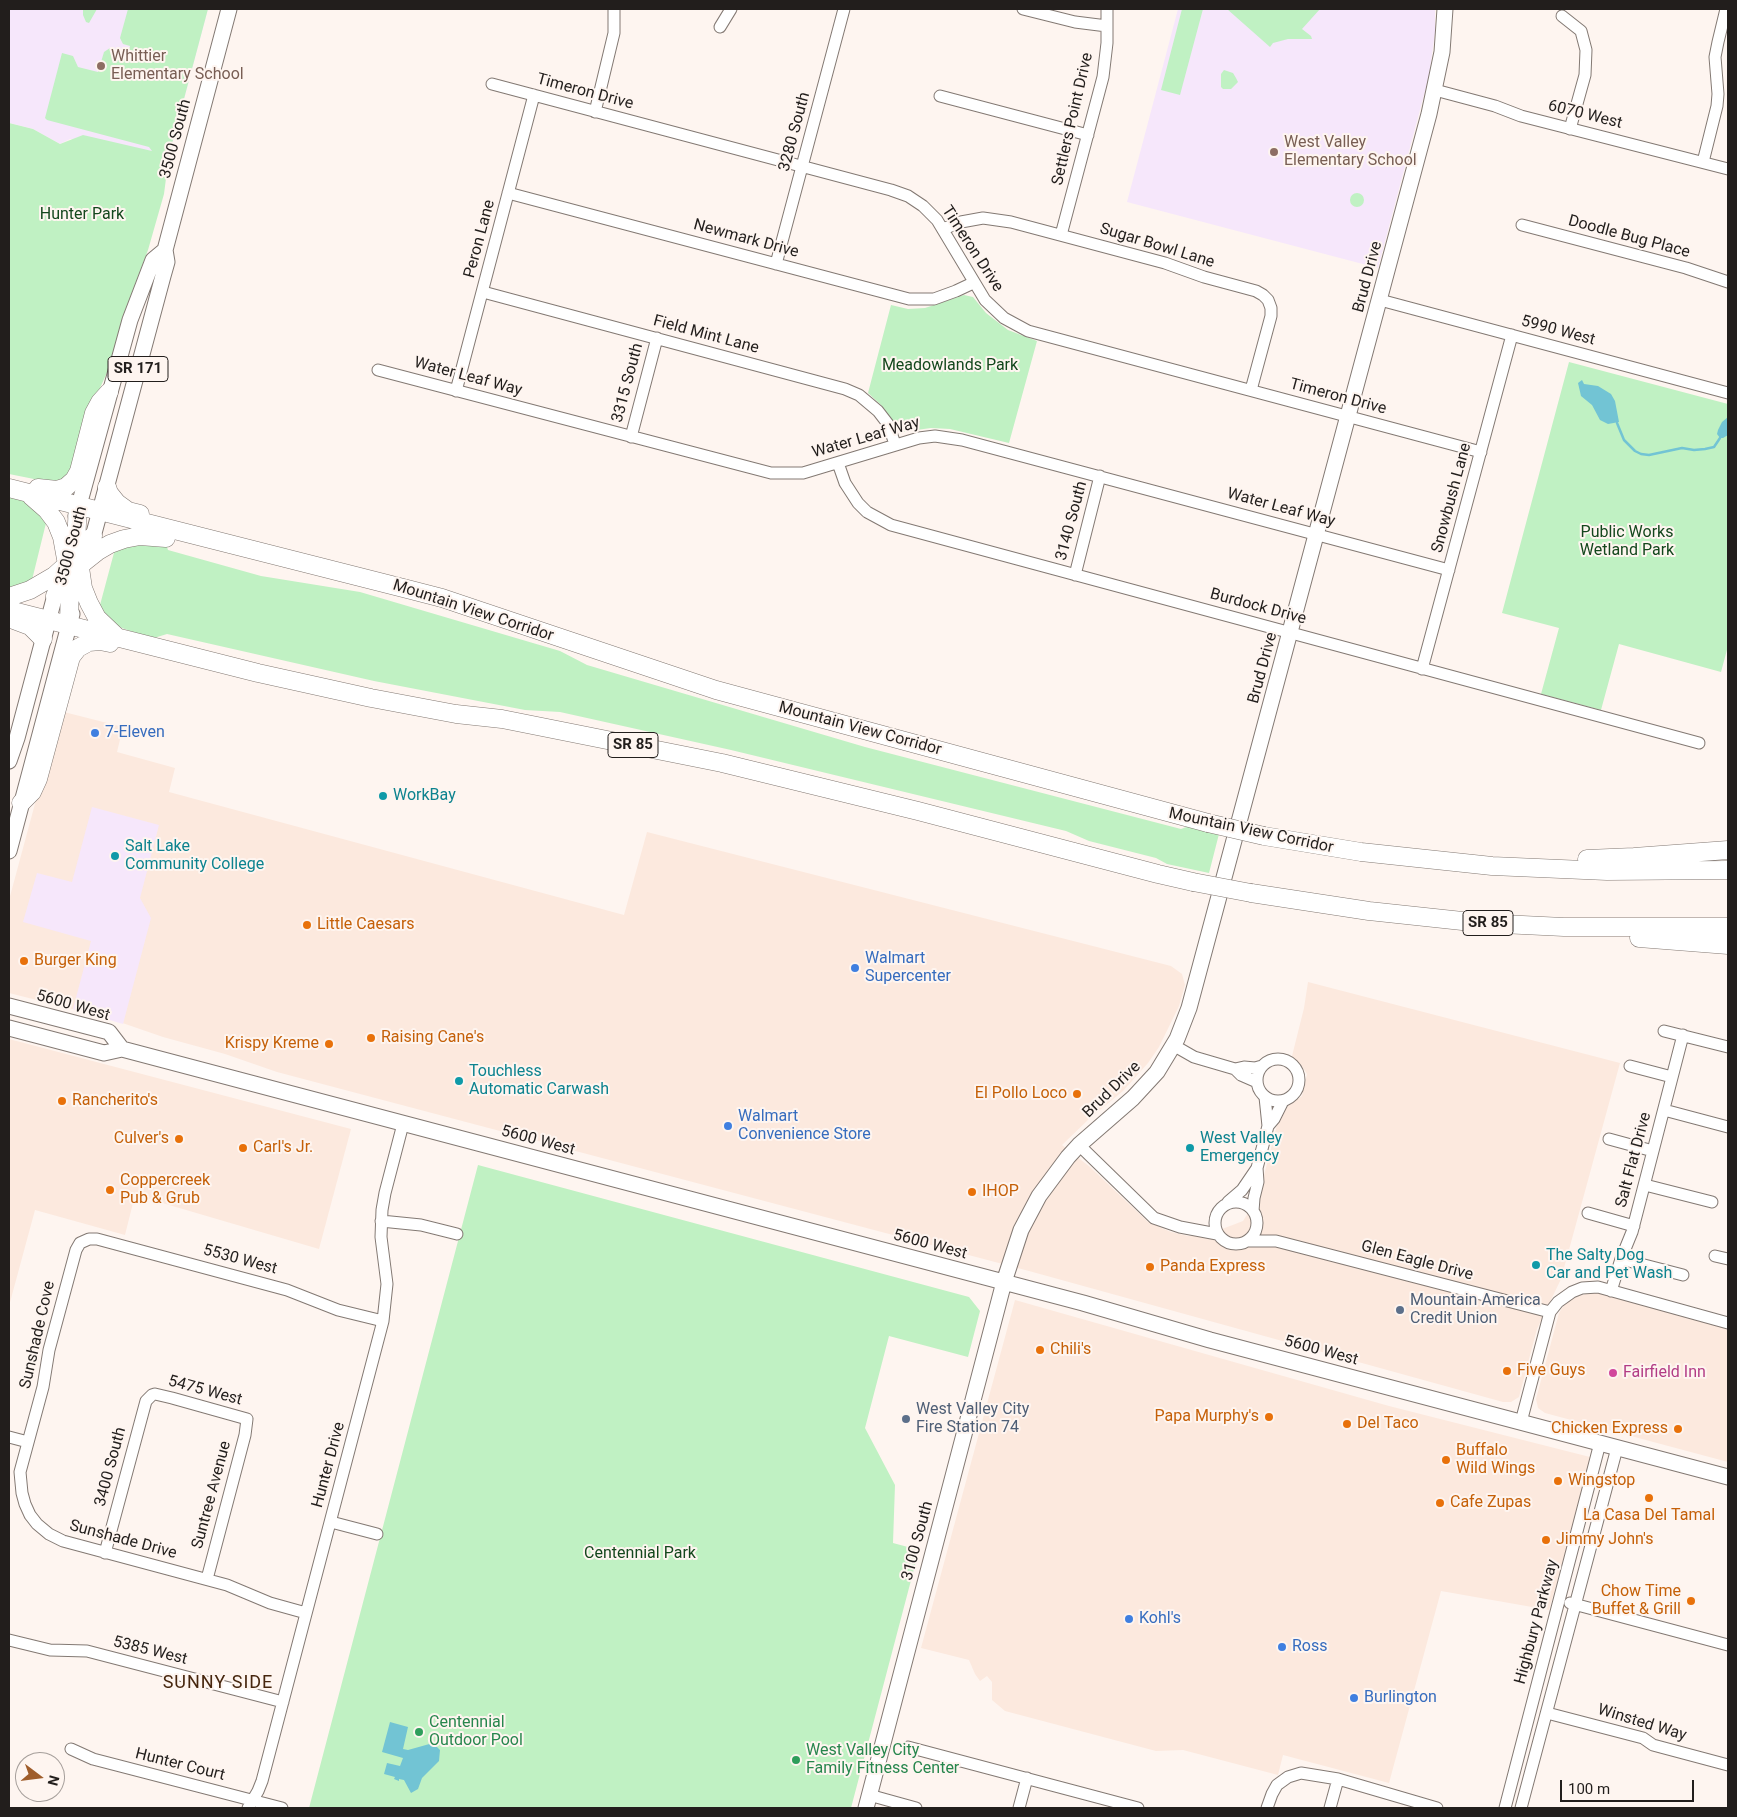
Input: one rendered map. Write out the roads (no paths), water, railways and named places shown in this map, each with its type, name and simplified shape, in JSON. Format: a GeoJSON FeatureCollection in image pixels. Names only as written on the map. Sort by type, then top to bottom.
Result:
{"type":"FeatureCollection","features":[{"type":"Feature","properties":{"kind":"highway"},"geometry":{"type":"LineString","coordinates":[[9,481],[52,490],[61,489],[70,484],[79,471],[97,407],[109,392]]}},
{"type":"Feature","properties":{"kind":"highway"},"geometry":{"type":"LineString","coordinates":[[107,487],[117,503],[135,513],[311,557],[362,576]]}},
{"type":"Feature","properties":{"kind":"highway","name":"Mountain View Corridor"},"geometry":{"type":"LineString","coordinates":[[9,488],[362,576],[442,598],[716,690],[1208,824],[1313,845],[1402,858],[1502,867],[1607,871],[1728,870]]}},
{"type":"Feature","properties":{"kind":"highway"},"geometry":{"type":"LineString","coordinates":[[27,493],[41,503],[56,522],[85,596],[95,615],[120,638]]}},
{"type":"Feature","properties":{"kind":"highway"},"geometry":{"type":"LineString","coordinates":[[69,625],[78,506]]}},
{"type":"Feature","properties":{"kind":"highway"},"geometry":{"type":"LineString","coordinates":[[55,596],[93,536]]}},
{"type":"Feature","properties":{"kind":"highway"},"geometry":{"type":"LineString","coordinates":[[9,597],[38,586],[112,543],[132,537],[158,536],[284,567],[316,566]]}},
{"type":"Feature","properties":{"kind":"highway","name":"SR 85"},"geometry":{"type":"LineString","coordinates":[[9,610],[258,673],[414,707],[502,720],[722,763],[918,811],[1158,874],[1250,893],[1409,916],[1512,925],[1564,927],[1728,927]]}},
{"type":"Feature","properties":{"kind":"highway"},"geometry":{"type":"LineString","coordinates":[[9,618],[30,626],[43,639]]}},
{"type":"Feature","properties":{"kind":"highway"},"geometry":{"type":"LineString","coordinates":[[21,803],[32,792],[38,779],[70,658],[84,644],[100,641],[220,671],[258,673]]}},
{"type":"Feature","properties":{"kind":"highway"},"geometry":{"type":"LineString","coordinates":[[1313,845],[1493,858],[1558,859],[1634,857],[1728,850]]}},
{"type":"Feature","properties":{"kind":"highway"},"geometry":{"type":"LineString","coordinates":[[1564,927],[1645,939],[1728,945]]}},
{"type":"Feature","properties":{"kind":"main road","name":"3500 South"},"geometry":{"type":"LineString","coordinates":[[93,536],[167,262],[165,250],[229,9]]}},
{"type":"Feature","properties":{"kind":"main road","name":"Brud Drive"},"geometry":{"type":"LineString","coordinates":[[1004,1282],[1027,1217],[1051,1179],[1078,1146],[1141,1090],[1156,1072],[1173,1045],[1189,1008],[1435,90],[1442,52],[1445,9]]}},
{"type":"Feature","properties":{"kind":"main road","name":"3500 South"},"geometry":{"type":"LineString","coordinates":[[78,506],[130,320],[152,260],[165,250]]}},
{"type":"Feature","properties":{"kind":"main road","name":"3500 South"},"geometry":{"type":"LineString","coordinates":[[9,761],[13,737],[55,596]]}},
{"type":"Feature","properties":{"kind":"main road"},"geometry":{"type":"LineString","coordinates":[[9,851],[69,625]]}},
{"type":"Feature","properties":{"kind":"main road","name":"5600 West"},"geometry":{"type":"LineString","coordinates":[[9,1006],[109,1032],[122,1049]]}},
{"type":"Feature","properties":{"kind":"main road","name":"5600 West"},"geometry":{"type":"LineString","coordinates":[[9,1028],[104,1053],[122,1049],[1004,1282],[1210,1340],[1728,1477]]}},
{"type":"Feature","properties":{"kind":"main road","name":"3100 South"},"geometry":{"type":"LineString","coordinates":[[867,1802],[1004,1282]]}},
{"type":"Feature","properties":{"kind":"street"},"geometry":{"type":"LineString","coordinates":[[595,112],[614,33],[614,9]]}},
{"type":"Feature","properties":{"kind":"street"},"geometry":{"type":"LineString","coordinates":[[720,27],[731,9]]}},
{"type":"Feature","properties":{"kind":"street","name":"3280 South"},"geometry":{"type":"LineString","coordinates":[[776,264],[844,9]]}},
{"type":"Feature","properties":{"kind":"street"},"geometry":{"type":"LineString","coordinates":[[1023,9],[1075,22],[1107,26]]}},
{"type":"Feature","properties":{"kind":"street","name":"Settlers Point Drive"},"geometry":{"type":"LineString","coordinates":[[1061,235],[1103,77],[1107,9]]}},
{"type":"Feature","properties":{"kind":"street"},"geometry":{"type":"LineString","coordinates":[[1703,162],[1717,106],[1715,58],[1726,9]]}},
{"type":"Feature","properties":{"kind":"street"},"geometry":{"type":"LineString","coordinates":[[1562,16],[1581,31],[1586,50],[1585,74],[1570,129]]}},
{"type":"Feature","properties":{"kind":"street","name":"Timeron Drive"},"geometry":{"type":"LineString","coordinates":[[492,84],[908,196],[930,212],[943,229],[985,300],[1012,323],[1028,331],[1481,452]]}},
{"type":"Feature","properties":{"kind":"street","name":"6070 West"},"geometry":{"type":"LineString","coordinates":[[1435,90],[1494,106],[1521,116],[1593,133],[1728,170]]}},
{"type":"Feature","properties":{"kind":"street","name":"Peron Lane"},"geometry":{"type":"LineString","coordinates":[[456,391],[534,95]]}},
{"type":"Feature","properties":{"kind":"street"},"geometry":{"type":"LineString","coordinates":[[940,96],[1088,135]]}},
{"type":"Feature","properties":{"kind":"street","name":"Newmark Drive"},"geometry":{"type":"LineString","coordinates":[[508,193],[909,299],[934,299],[974,283]]}},
{"type":"Feature","properties":{"kind":"street","name":"Sugar Bowl Lane"},"geometry":{"type":"LineString","coordinates":[[943,229],[961,222],[983,218],[1011,222],[1165,263],[1204,277],[1256,291],[1268,300],[1271,316],[1251,390]]}},
{"type":"Feature","properties":{"kind":"street","name":"Doodle Bug Place"},"geometry":{"type":"LineString","coordinates":[[1522,225],[1686,268],[1728,282]]}},
{"type":"Feature","properties":{"kind":"street","name":"Field Mint Lane"},"geometry":{"type":"LineString","coordinates":[[483,292],[852,391],[878,411],[888,424],[895,444]]}},
{"type":"Feature","properties":{"kind":"street","name":"5990 West"},"geometry":{"type":"LineString","coordinates":[[1380,300],[1728,393]]}},
{"type":"Feature","properties":{"kind":"street","name":"Snowbush Lane"},"geometry":{"type":"LineString","coordinates":[[1422,669],[1512,335]]}},
{"type":"Feature","properties":{"kind":"street","name":"3315 South"},"geometry":{"type":"LineString","coordinates":[[631,437],[657,338]]}},
{"type":"Feature","properties":{"kind":"street","name":"Water Leaf Way"},"geometry":{"type":"LineString","coordinates":[[378,370],[771,473],[803,473],[895,444],[919,438],[946,437],[1100,476],[1449,570]]}},
{"type":"Feature","properties":{"kind":"street","name":"Burdock Drive"},"geometry":{"type":"LineString","coordinates":[[838,463],[845,483],[858,503],[878,519],[907,530],[1699,743]]}},
{"type":"Feature","properties":{"kind":"street","name":"3140 South"},"geometry":{"type":"LineString","coordinates":[[1075,574],[1100,476]]}},
{"type":"Feature","properties":{"kind":"street"},"geometry":{"type":"LineString","coordinates":[[1664,1031],[1728,1047]]}},
{"type":"Feature","properties":{"kind":"street","name":"Salt Flat Drive"},"geometry":{"type":"LineString","coordinates":[[1611,1291],[1634,1226],[1683,1036]]}},
{"type":"Feature","properties":{"kind":"street"},"geometry":{"type":"LineString","coordinates":[[1173,1045],[1194,1057],[1235,1069],[1241,1075],[1257,1082]]}},
{"type":"Feature","properties":{"kind":"street"},"geometry":{"type":"LineString","coordinates":[[1235,1069],[1244,1067],[1255,1068],[1277,1058],[1286,1060],[1296,1067],[1300,1079],[1293,1095],[1283,1101],[1274,1101],[1265,1097]]}},
{"type":"Feature","properties":{"kind":"street"},"geometry":{"type":"LineString","coordinates":[[1257,1168],[1242,1190],[1217,1212],[1215,1220],[1218,1234],[1223,1240],[1230,1243],[1239,1244],[1246,1241],[1255,1232],[1254,1198],[1258,1182],[1257,1168],[1268,1126],[1265,1097],[1257,1082],[1262,1066]]}},
{"type":"Feature","properties":{"kind":"street"},"geometry":{"type":"LineString","coordinates":[[1630,1066],[1672,1077]]}},
{"type":"Feature","properties":{"kind":"street"},"geometry":{"type":"LineString","coordinates":[[1268,1126],[1274,1119],[1283,1101]]}},
{"type":"Feature","properties":{"kind":"street"},"geometry":{"type":"LineString","coordinates":[[1664,1110],[1728,1127]]}},
{"type":"Feature","properties":{"kind":"street","name":"Hunter Drive"},"geometry":{"type":"LineString","coordinates":[[251,1804],[260,1786],[384,1321],[387,1284],[381,1221],[385,1193],[403,1124]]}},
{"type":"Feature","properties":{"kind":"street"},"geometry":{"type":"LineString","coordinates":[[1609,1140],[1653,1151]]}},
{"type":"Feature","properties":{"kind":"street"},"geometry":{"type":"LineString","coordinates":[[1078,1146],[1151,1215],[1166,1223],[1218,1234]]}},
{"type":"Feature","properties":{"kind":"street"},"geometry":{"type":"LineString","coordinates":[[1644,1185],[1712,1202]]}},
{"type":"Feature","properties":{"kind":"street"},"geometry":{"type":"LineString","coordinates":[[1226,1204],[1241,1202],[1255,1215],[1276,1241]]}},
{"type":"Feature","properties":{"kind":"street"},"geometry":{"type":"LineString","coordinates":[[1588,1214],[1634,1226]]}},
{"type":"Feature","properties":{"kind":"street"},"geometry":{"type":"LineString","coordinates":[[1195,1230],[1215,1220]]}},
{"type":"Feature","properties":{"kind":"street"},"geometry":{"type":"LineString","coordinates":[[381,1221],[421,1225],[457,1234]]}},
{"type":"Feature","properties":{"kind":"street","name":"5530 West"},"geometry":{"type":"LineString","coordinates":[[85,1240],[97,1240],[287,1290],[338,1310],[384,1321]]}},
{"type":"Feature","properties":{"kind":"street","name":"Sunshade Cove"},"geometry":{"type":"LineString","coordinates":[[28,1442],[43,1388],[49,1350],[76,1250],[80,1243],[85,1240]]}},
{"type":"Feature","properties":{"kind":"street","name":"Glen Eagle Drive"},"geometry":{"type":"LineString","coordinates":[[1246,1241],[1276,1241],[1550,1312]]}},
{"type":"Feature","properties":{"kind":"street"},"geometry":{"type":"LineString","coordinates":[[1715,1256],[1728,1259]]}},
{"type":"Feature","properties":{"kind":"street"},"geometry":{"type":"LineString","coordinates":[[1621,1259],[1682,1275]]}},
{"type":"Feature","properties":{"kind":"street"},"geometry":{"type":"LineString","coordinates":[[1521,1422],[1550,1312],[1564,1297],[1582,1288],[1593,1287],[1611,1291],[1728,1323]]}},
{"type":"Feature","properties":{"kind":"street","name":"5475 West"},"geometry":{"type":"LineString","coordinates":[[155,1394],[247,1419]]}},
{"type":"Feature","properties":{"kind":"street","name":"3400 South"},"geometry":{"type":"LineString","coordinates":[[105,1553],[144,1405],[148,1398],[155,1394]]}},
{"type":"Feature","properties":{"kind":"street","name":"Suntree Avenue"},"geometry":{"type":"LineString","coordinates":[[207,1579],[245,1435],[247,1419]]}},
{"type":"Feature","properties":{"kind":"street"},"geometry":{"type":"LineString","coordinates":[[9,1437],[28,1442]]}},
{"type":"Feature","properties":{"kind":"street","name":"Sunshade Drive"},"geometry":{"type":"LineString","coordinates":[[28,1442],[20,1482],[23,1499],[30,1515],[42,1529],[56,1538],[105,1553],[207,1579],[237,1588],[270,1603],[306,1613]]}},
{"type":"Feature","properties":{"kind":"street","name":"Highbury Parkway"},"geometry":{"type":"LineString","coordinates":[[1505,1808],[1600,1443]]}},
{"type":"Feature","properties":{"kind":"street","name":"Highbury Parkway"},"geometry":{"type":"LineString","coordinates":[[1521,1808],[1617,1448]]}},
{"type":"Feature","properties":{"kind":"street"},"geometry":{"type":"LineString","coordinates":[[330,1522],[377,1534]]}},
{"type":"Feature","properties":{"kind":"street"},"geometry":{"type":"LineString","coordinates":[[1559,1600],[1728,1645]]}},
{"type":"Feature","properties":{"kind":"street","name":"5385 West"},"geometry":{"type":"LineString","coordinates":[[9,1640],[50,1650],[87,1651],[283,1702]]}},
{"type":"Feature","properties":{"kind":"street","name":"Winsted Way"},"geometry":{"type":"LineString","coordinates":[[1547,1713],[1643,1738],[1653,1745],[1728,1765]]}},
{"type":"Feature","properties":{"kind":"street"},"geometry":{"type":"LineString","coordinates":[[908,1747],[1138,1808]]}},
{"type":"Feature","properties":{"kind":"street","name":"Hunter Court"},"geometry":{"type":"LineString","coordinates":[[71,1749],[93,1760],[251,1804],[282,1808]]}},
{"type":"Feature","properties":{"kind":"street"},"geometry":{"type":"LineString","coordinates":[[1267,1808],[1274,1790],[1288,1777],[1306,1773],[1338,1779],[1437,1808]]}},
{"type":"Feature","properties":{"kind":"street"},"geometry":{"type":"LineString","coordinates":[[1019,1808],[1027,1778]]}},
{"type":"Feature","properties":{"kind":"street"},"geometry":{"type":"LineString","coordinates":[[1330,1808],[1338,1779]]}},
{"type":"Feature","properties":{"kind":"street"},"geometry":{"type":"LineString","coordinates":[[867,1802],[916,1808]]}},
{"type":"Feature","properties":{"kind":"water"},"geometry":{"type":"Polygon","coordinates":[[[1582,380],[1584,384],[1598,386],[1611,394],[1615,401],[1619,422],[1608,424],[1600,420],[1592,405],[1581,396],[1578,383],[1582,380]]]}},
{"type":"Feature","properties":{"kind":"water"},"geometry":{"type":"Polygon","coordinates":[[[1728,417],[1728,435],[1720,438],[1717,434],[1718,430],[1722,422],[1728,417]]]}},
{"type":"Feature","properties":{"kind":"water"},"geometry":{"type":"Polygon","coordinates":[[[390,1722],[408,1727],[403,1749],[408,1750],[433,1743],[440,1750],[439,1761],[422,1778],[418,1789],[411,1793],[404,1780],[399,1779],[399,1781],[394,1779],[395,1777],[384,1774],[387,1763],[400,1766],[403,1758],[382,1752],[390,1722]]]}},
{"type":"Feature","properties":{"kind":"waterway"},"geometry":{"type":"LineString","coordinates":[[1617,423],[1624,440],[1641,454],[1649,455],[1682,448],[1705,449],[1714,447],[1720,438]]}},
{"type":"Feature","properties":{"kind":"place","name":"Whittier Elementary School"},"geometry":{"type":"Point","coordinates":[101,66]}},
{"type":"Feature","properties":{"kind":"place","name":"West Valley Elementary School"},"geometry":{"type":"Point","coordinates":[1274,152]}},
{"type":"Feature","properties":{"kind":"place","name":"7-Eleven"},"geometry":{"type":"Point","coordinates":[95,733]}},
{"type":"Feature","properties":{"kind":"place","name":"WorkBay"},"geometry":{"type":"Point","coordinates":[383,796]}},
{"type":"Feature","properties":{"kind":"place","name":"Salt Lake Community College"},"geometry":{"type":"Point","coordinates":[115,856]}},
{"type":"Feature","properties":{"kind":"place","name":"Little Caesars"},"geometry":{"type":"Point","coordinates":[307,925]}},
{"type":"Feature","properties":{"kind":"place","name":"Burger King"},"geometry":{"type":"Point","coordinates":[24,961]}},
{"type":"Feature","properties":{"kind":"place","name":"Walmart Supercenter"},"geometry":{"type":"Point","coordinates":[855,968]}},
{"type":"Feature","properties":{"kind":"place","name":"Raising Cane's"},"geometry":{"type":"Point","coordinates":[371,1038]}},
{"type":"Feature","properties":{"kind":"place","name":"Krispy Kreme"},"geometry":{"type":"Point","coordinates":[329,1044]}},
{"type":"Feature","properties":{"kind":"place","name":"Touchless Automatic Carwash"},"geometry":{"type":"Point","coordinates":[459,1081]}},
{"type":"Feature","properties":{"kind":"place","name":"El Pollo Loco"},"geometry":{"type":"Point","coordinates":[1077,1094]}},
{"type":"Feature","properties":{"kind":"place","name":"Rancherito's"},"geometry":{"type":"Point","coordinates":[62,1101]}},
{"type":"Feature","properties":{"kind":"place","name":"Walmart Convenience Store"},"geometry":{"type":"Point","coordinates":[728,1126]}},
{"type":"Feature","properties":{"kind":"place","name":"Culver's"},"geometry":{"type":"Point","coordinates":[179,1139]}},
{"type":"Feature","properties":{"kind":"place","name":"Carl's Jr."},"geometry":{"type":"Point","coordinates":[243,1148]}},
{"type":"Feature","properties":{"kind":"place","name":"West Valley Emergency"},"geometry":{"type":"Point","coordinates":[1190,1148]}},
{"type":"Feature","properties":{"kind":"place","name":"Coppercreek Pub & Grub"},"geometry":{"type":"Point","coordinates":[110,1190]}},
{"type":"Feature","properties":{"kind":"place","name":"IHOP"},"geometry":{"type":"Point","coordinates":[972,1192]}},
{"type":"Feature","properties":{"kind":"place","name":"The Salty Dog Car and Pet Wash"},"geometry":{"type":"Point","coordinates":[1536,1265]}},
{"type":"Feature","properties":{"kind":"place","name":"Panda Express"},"geometry":{"type":"Point","coordinates":[1150,1267]}},
{"type":"Feature","properties":{"kind":"place","name":"Mountain America Credit Union"},"geometry":{"type":"Point","coordinates":[1400,1310]}},
{"type":"Feature","properties":{"kind":"place","name":"Chili's"},"geometry":{"type":"Point","coordinates":[1040,1350]}},
{"type":"Feature","properties":{"kind":"place","name":"Five Guys"},"geometry":{"type":"Point","coordinates":[1507,1371]}},
{"type":"Feature","properties":{"kind":"place","name":"Fairfield Inn"},"geometry":{"type":"Point","coordinates":[1613,1373]}},
{"type":"Feature","properties":{"kind":"place","name":"Papa Murphy's"},"geometry":{"type":"Point","coordinates":[1269,1417]}},
{"type":"Feature","properties":{"kind":"place","name":"West Valley City Fire Station 74"},"geometry":{"type":"Point","coordinates":[906,1419]}},
{"type":"Feature","properties":{"kind":"place","name":"Del Taco"},"geometry":{"type":"Point","coordinates":[1347,1424]}},
{"type":"Feature","properties":{"kind":"place","name":"Chicken Express"},"geometry":{"type":"Point","coordinates":[1678,1429]}},
{"type":"Feature","properties":{"kind":"place","name":"Buffalo Wild Wings"},"geometry":{"type":"Point","coordinates":[1446,1460]}},
{"type":"Feature","properties":{"kind":"place","name":"Wingstop"},"geometry":{"type":"Point","coordinates":[1558,1481]}},
{"type":"Feature","properties":{"kind":"place","name":"La Casa Del Tamal"},"geometry":{"type":"Point","coordinates":[1649,1498]}},
{"type":"Feature","properties":{"kind":"place","name":"Cafe Zupas"},"geometry":{"type":"Point","coordinates":[1440,1503]}},
{"type":"Feature","properties":{"kind":"place","name":"Jimmy John's"},"geometry":{"type":"Point","coordinates":[1546,1540]}},
{"type":"Feature","properties":{"kind":"place","name":"Chow Time Buffet & Grill"},"geometry":{"type":"Point","coordinates":[1691,1601]}},
{"type":"Feature","properties":{"kind":"place","name":"Kohl's"},"geometry":{"type":"Point","coordinates":[1129,1619]}},
{"type":"Feature","properties":{"kind":"place","name":"Ross"},"geometry":{"type":"Point","coordinates":[1282,1647]}},
{"type":"Feature","properties":{"kind":"place","name":"Burlington"},"geometry":{"type":"Point","coordinates":[1354,1698]}},
{"type":"Feature","properties":{"kind":"place","name":"Centennial Outdoor Pool"},"geometry":{"type":"Point","coordinates":[419,1732]}},
{"type":"Feature","properties":{"kind":"place","name":"West Valley City Family Fitness Center"},"geometry":{"type":"Point","coordinates":[796,1760]}},
{"type":"Feature","properties":{"kind":"district","name":"SUNNY SIDE"},"geometry":{"type":"Point","coordinates":[218,1683]}},
{"type":"Feature","properties":{"kind":"park label","name":"Hunter Park"},"geometry":{"type":"Point","coordinates":[82,215]}},
{"type":"Feature","properties":{"kind":"park label","name":"Meadowlands Park"},"geometry":{"type":"Point","coordinates":[950,366]}},
{"type":"Feature","properties":{"kind":"park label","name":"Public Works Wetland Park"},"geometry":{"type":"Point","coordinates":[1627,542]}},
{"type":"Feature","properties":{"kind":"park label","name":"Centennial Park"},"geometry":{"type":"Point","coordinates":[640,1554]}}]}
